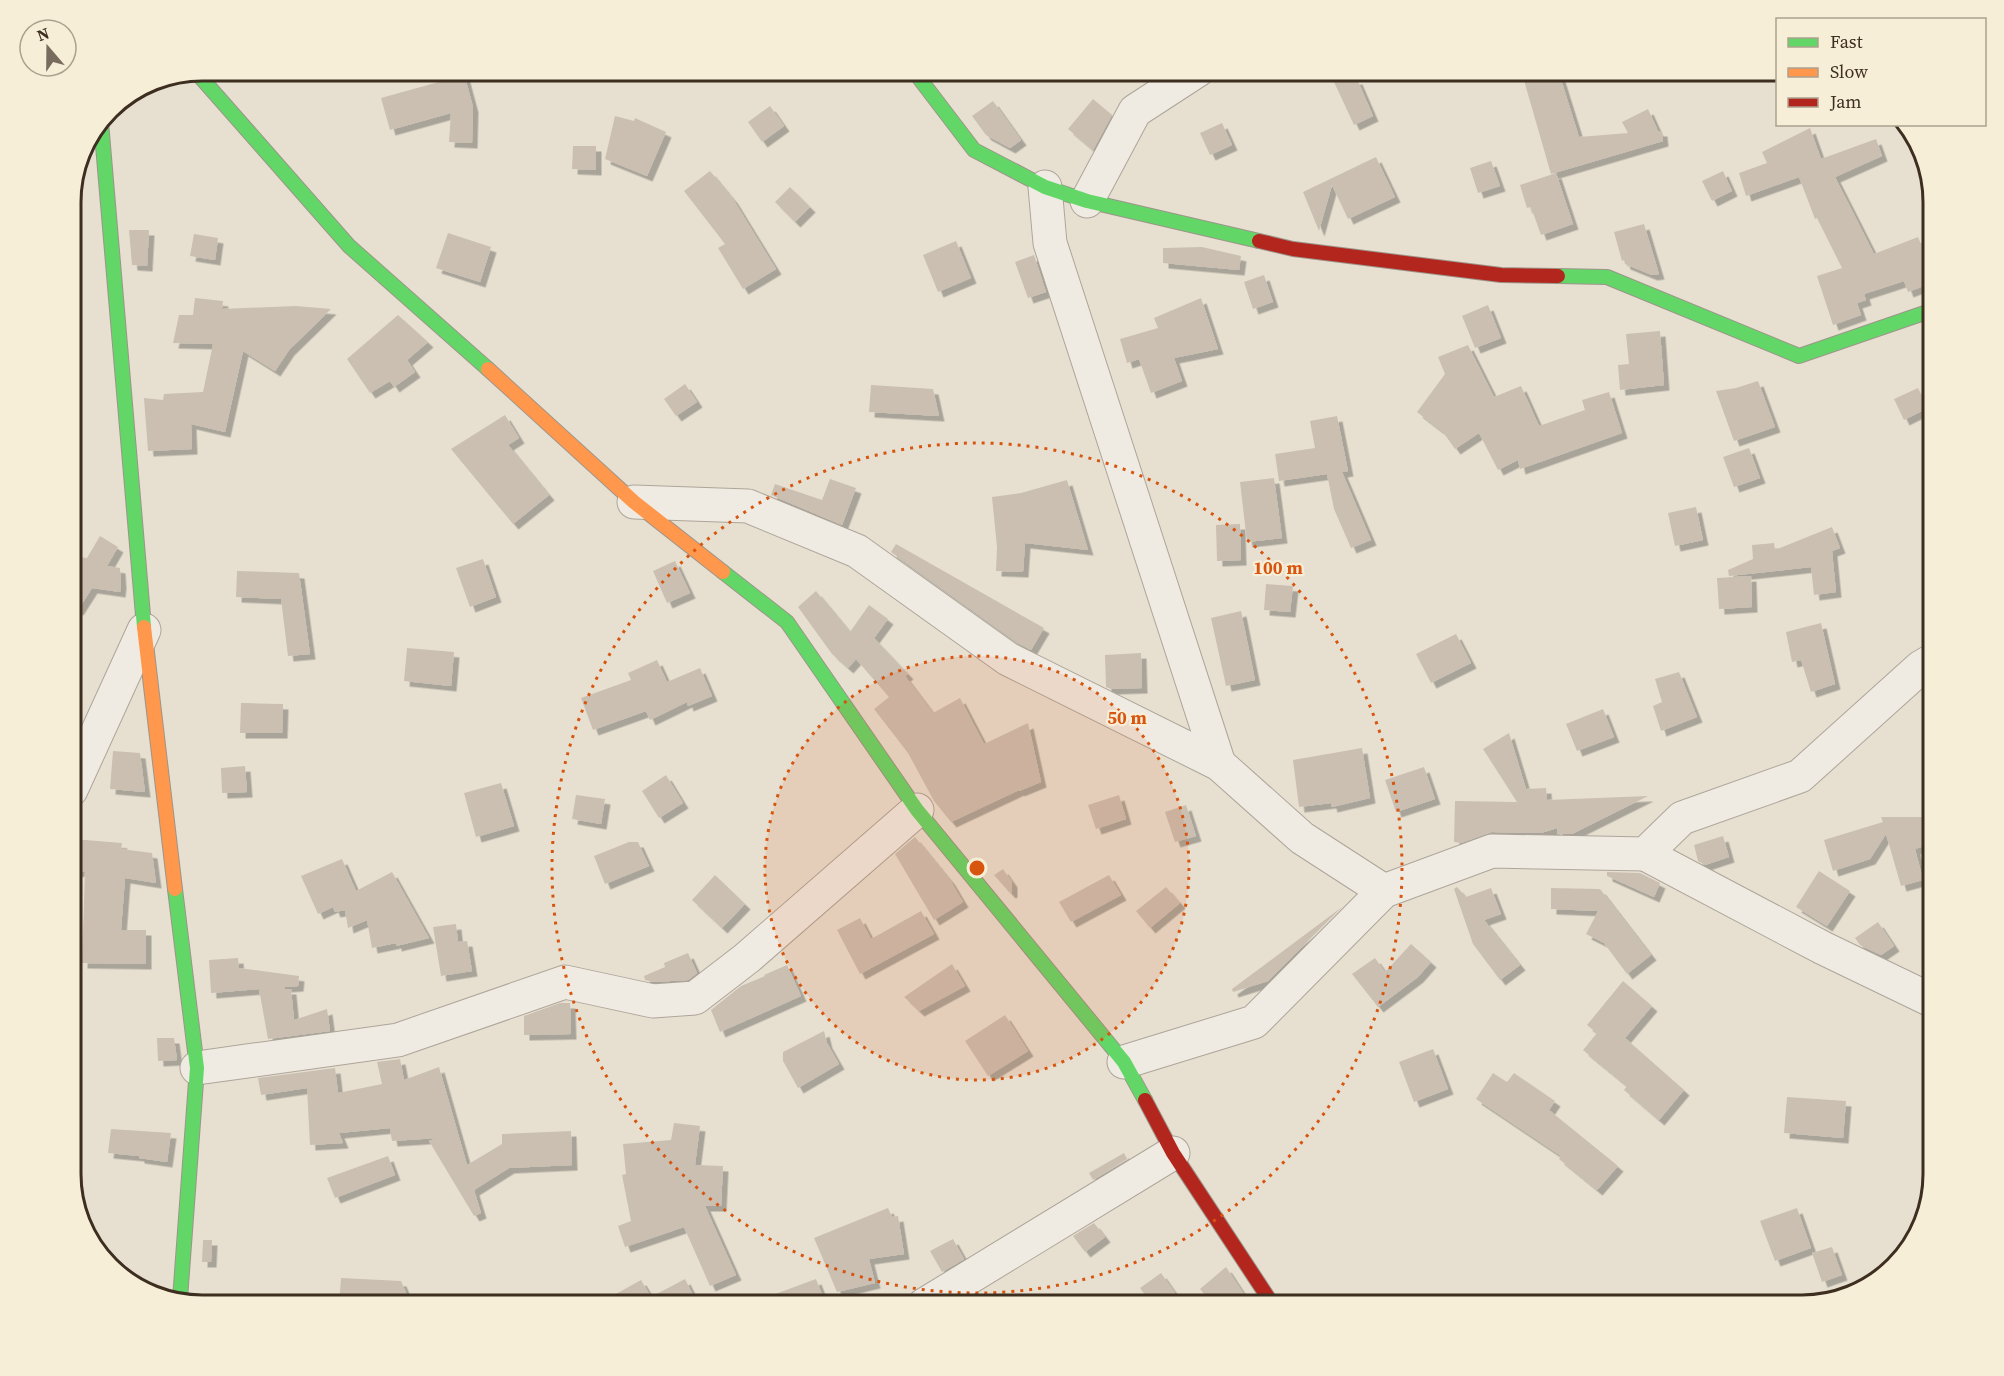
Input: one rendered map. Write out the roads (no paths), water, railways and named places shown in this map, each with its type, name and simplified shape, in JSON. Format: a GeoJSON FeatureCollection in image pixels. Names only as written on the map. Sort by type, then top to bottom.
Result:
{"type":"FeatureCollection","features":[{"type":"Feature","properties":{"kind":"street"},"geometry":{"type":"LineString","coordinates":[[203,81],[349,246],[634,502],[787,622],[917,810],[1124,1062],[1173,1153],[1266,1295]]}},
{"type":"Feature","properties":{"kind":"street"},"geometry":{"type":"LineString","coordinates":[[922,81],[974,150],[1045,187],[1087,201],[1293,249],[1501,275],[1606,277],[1799,356],[1923,314]]}},
{"type":"Feature","properties":{"kind":"street"},"geometry":{"type":"LineString","coordinates":[[1087,201],[1135,111],[1181,81]]}},
{"type":"Feature","properties":{"kind":"street"},"geometry":{"type":"LineString","coordinates":[[102,134],[144,630],[197,1068],[180,1293]]}},
{"type":"Feature","properties":{"kind":"street"},"geometry":{"type":"LineString","coordinates":[[1045,187],[1050,243],[1219,764]]}},
{"type":"Feature","properties":{"kind":"street"},"geometry":{"type":"LineString","coordinates":[[634,502],[748,506],[857,551],[1008,659],[1219,764],[1302,838],[1384,891]]}},
{"type":"Feature","properties":{"kind":"street"},"geometry":{"type":"LineString","coordinates":[[81,768],[144,630]]}},
{"type":"Feature","properties":{"kind":"street"},"geometry":{"type":"LineString","coordinates":[[1645,854],[1682,818],[1800,776],[1923,666]]}},
{"type":"Feature","properties":{"kind":"street"},"geometry":{"type":"LineString","coordinates":[[197,1068],[398,1040],[565,982],[653,1001],[695,998],[747,958],[917,810]]}},
{"type":"Feature","properties":{"kind":"street"},"geometry":{"type":"LineString","coordinates":[[1124,1062],[1254,1023],[1384,891],[1492,851],[1645,854],[1823,948],[1923,996]]}},
{"type":"Feature","properties":{"kind":"street"},"geometry":{"type":"LineString","coordinates":[[940,1295],[1173,1153]]}}]}
